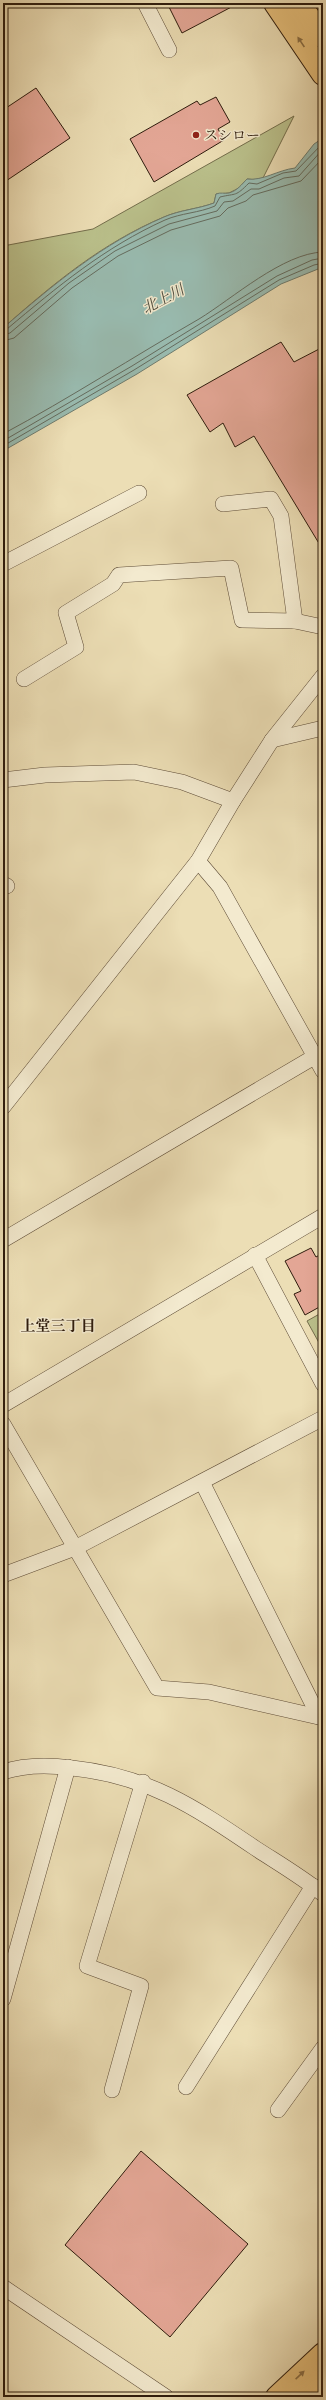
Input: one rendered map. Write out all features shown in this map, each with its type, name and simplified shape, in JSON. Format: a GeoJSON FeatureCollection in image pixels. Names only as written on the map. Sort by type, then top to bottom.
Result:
{"type":"FeatureCollection","features":[{"type":"Feature","properties":{"kind":"highway"},"geometry":{"type":"LineString","coordinates":[[275,3],[323,74]]}},
{"type":"Feature","properties":{"kind":"highway"},"geometry":{"type":"LineString","coordinates":[[299,3],[323,38]]}},
{"type":"Feature","properties":{"kind":"highway"},"geometry":{"type":"LineString","coordinates":[[277,2397],[323,2354]]}},
{"type":"Feature","properties":{"kind":"highway"},"geometry":{"type":"LineString","coordinates":[[301,2397],[323,2378]]}},
{"type":"Feature","properties":{"kind":"street"},"geometry":{"type":"LineString","coordinates":[[145,3],[169,50]]}},
{"type":"Feature","properties":{"kind":"street"},"geometry":{"type":"LineString","coordinates":[[3,564],[139,493]]}},
{"type":"Feature","properties":{"kind":"street"},"geometry":{"type":"LineString","coordinates":[[223,504],[272,499],[281,516],[295,621]]}},
{"type":"Feature","properties":{"kind":"street"},"geometry":{"type":"LineString","coordinates":[[24,679],[76,647],[66,613],[113,584],[119,575],[231,568],[242,620],[295,621],[323,627]]}},
{"type":"Feature","properties":{"kind":"street"},"geometry":{"type":"LineString","coordinates":[[3,1107],[76,1018],[198,861],[233,801],[272,740],[323,676]]}},
{"type":"Feature","properties":{"kind":"street"},"geometry":{"type":"LineString","coordinates":[[272,740],[323,728]]}},
{"type":"Feature","properties":{"kind":"street"},"geometry":{"type":"LineString","coordinates":[[3,780],[45,775],[134,772],[182,782],[233,801]]}},
{"type":"Feature","properties":{"kind":"street"},"geometry":{"type":"LineString","coordinates":[[198,861],[220,887],[270,973],[314,1057],[323,1071]]}},
{"type":"Feature","properties":{"kind":"street"},"geometry":{"type":"LineString","coordinates":[[3,1240],[314,1057]]}},
{"type":"Feature","properties":{"kind":"street"},"geometry":{"type":"LineString","coordinates":[[3,1405],[323,1216]]}},
{"type":"Feature","properties":{"kind":"street"},"geometry":{"type":"LineString","coordinates":[[255,1255],[323,1384]]}},
{"type":"Feature","properties":{"kind":"street"},"geometry":{"type":"LineString","coordinates":[[3,1575],[75,1548],[323,1418]]}},
{"type":"Feature","properties":{"kind":"street"},"geometry":{"type":"LineString","coordinates":[[3,1424],[156,1688],[209,1692],[321,1717]]}},
{"type":"Feature","properties":{"kind":"street"},"geometry":{"type":"LineString","coordinates":[[202,1482],[321,1717]]}},
{"type":"Feature","properties":{"kind":"street"},"geometry":{"type":"LineString","coordinates":[[3,1772],[52,1765],[102,1771],[143,1782],[178,1798],[210,1817],[318,1890],[186,2088]]}},
{"type":"Feature","properties":{"kind":"street"},"geometry":{"type":"LineString","coordinates":[[3,2000],[68,1767]]}},
{"type":"Feature","properties":{"kind":"street"},"geometry":{"type":"LineString","coordinates":[[112,2090],[141,1986],[87,1966],[143,1782]]}},
{"type":"Feature","properties":{"kind":"street"},"geometry":{"type":"LineString","coordinates":[[278,2110],[323,2048]]}},
{"type":"Feature","properties":{"kind":"street"},"geometry":{"type":"LineString","coordinates":[[3,2287],[166,2397]]}},
{"type":"Feature","properties":{"kind":"green space"},"geometry":{"type":"Polygon","coordinates":[[[294,116],[263,178],[256,180],[247,179],[239,188],[229,193],[216,194],[214,203],[164,217],[141,227],[120,239],[60,280],[3,328],[3,246],[93,229],[294,116]]]}},
{"type":"Feature","properties":{"kind":"green space"},"geometry":{"type":"Polygon","coordinates":[[[323,1312],[323,1350],[307,1321],[323,1312]]]}},
{"type":"Feature","properties":{"kind":"water","name":"北上川"},"geometry":{"type":"Polygon","coordinates":[[[323,138],[323,267],[281,284],[137,374],[3,451],[3,328],[41,296],[99,252],[141,228],[164,217],[214,203],[216,194],[232,192],[247,179],[265,177],[295,168],[314,144],[323,138]]]}},
{"type":"Feature","properties":{"kind":"building"},"geometry":{"type":"Polygon","coordinates":[[[167,3],[239,3],[182,33],[167,3]]]}},
{"type":"Feature","properties":{"kind":"building"},"geometry":{"type":"Polygon","coordinates":[[[36,88],[70,138],[3,183],[3,110],[36,88]]]}},
{"type":"Feature","properties":{"kind":"building"},"geometry":{"type":"Polygon","coordinates":[[[216,97],[230,122],[218,129],[224,140],[154,182],[130,139],[197,101],[200,105],[216,97]]]}},
{"type":"Feature","properties":{"kind":"building"},"geometry":{"type":"Polygon","coordinates":[[[281,342],[294,362],[323,347],[323,550],[254,436],[235,447],[223,423],[210,432],[187,395],[281,342]]]}},
{"type":"Feature","properties":{"kind":"building"},"geometry":{"type":"Polygon","coordinates":[[[311,1248],[316,1257],[323,1253],[323,1305],[305,1315],[294,1294],[301,1291],[285,1261],[311,1248]]]}},
{"type":"Feature","properties":{"kind":"building"},"geometry":{"type":"Polygon","coordinates":[[[141,2151],[248,2244],[170,2337],[65,2245],[141,2151]]]}},
{"type":"Feature","properties":{"kind":"place","name":"スシロー"},"geometry":{"type":"Point","coordinates":[196,135]}},
{"type":"Feature","properties":{"kind":"district","name":"上堂三丁目"},"geometry":{"type":"Point","coordinates":[58,1326]}}]}
